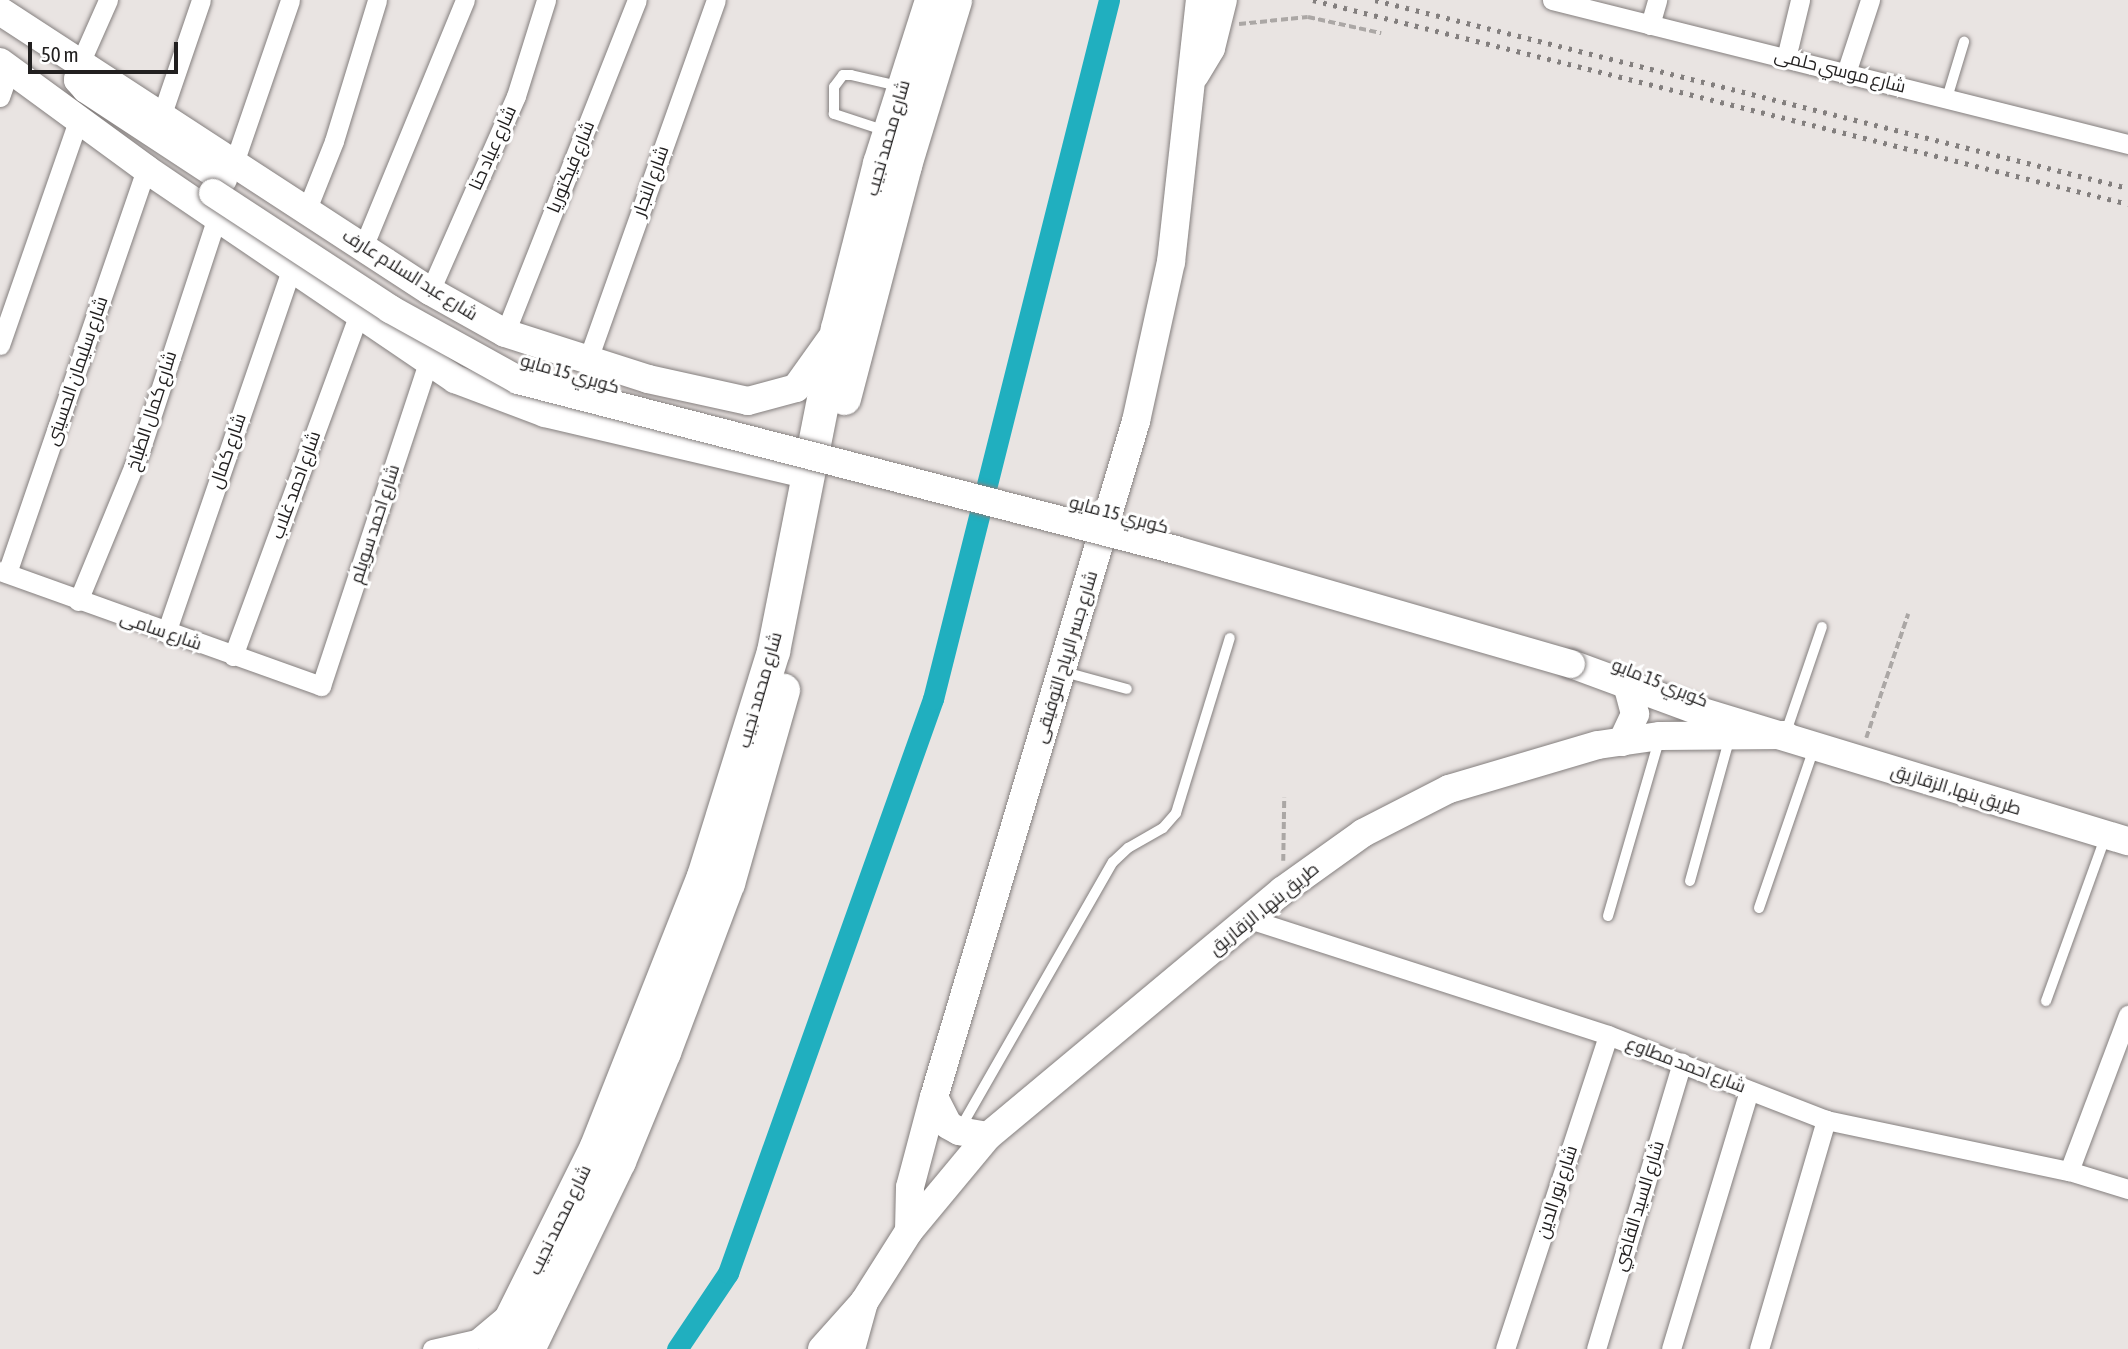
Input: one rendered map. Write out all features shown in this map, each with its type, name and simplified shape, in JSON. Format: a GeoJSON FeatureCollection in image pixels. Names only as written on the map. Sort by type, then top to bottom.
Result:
{"type":"FeatureCollection","features":[{"type":"Feature","properties":{"kind":"highway","name":"شارع محمد نجيب"},"geometry":{"type":"LineString","coordinates":[[528,1349],[620,1161],[699,924],[774,732],[901,135],[902,87],[931,0]]}},
{"type":"Feature","properties":{"kind":"highway","name":"شارع محمد نجيب"},"geometry":{"type":"LineString","coordinates":[[716,879],[773,651],[837,328],[901,135],[955,0]]}},
{"type":"Feature","properties":{"kind":"highway","name":"شارع محمد نجيب"},"geometry":{"type":"LineString","coordinates":[[495,1349],[596,1146],[699,924]]}},
{"type":"Feature","properties":{"kind":"main road","name":"شارع جسر الرياح التوفيقى"},"geometry":{"type":"LineString","coordinates":[[909,1231],[910,1187],[934,1097],[1136,421],[1162,309],[1195,75],[1193,40],[1214,6]]}},
{"type":"Feature","properties":{"kind":"main road","name":"شارع عبد السلام عارف"},"geometry":{"type":"LineString","coordinates":[[4,8],[162,114],[291,269],[428,362],[482,392],[545,413],[806,474]]}},
{"type":"Feature","properties":{"kind":"main road","name":"كوبري 15 مايو"},"geometry":{"type":"LineString","coordinates":[[81,61],[78,80],[86,89],[222,188],[447,324],[516,359],[1214,541],[1684,691],[1730,726]]}},
{"type":"Feature","properties":{"kind":"main road"},"geometry":{"type":"LineString","coordinates":[[5,65],[146,169]]}},
{"type":"Feature","properties":{"kind":"main road","name":"كوبري 15 مايو"},"geometry":{"type":"LineString","coordinates":[[146,169],[154,163],[168,165],[222,188]]}},
{"type":"Feature","properties":{"kind":"main road","name":"شارع عبد السلام عارف"},"geometry":{"type":"LineString","coordinates":[[222,188],[307,209],[430,291],[505,333],[587,362],[748,401],[772,398],[796,388],[806,379],[837,328]]}},
{"type":"Feature","properties":{"kind":"main road","name":"كوبري 15 مايو"},"geometry":{"type":"LineString","coordinates":[[1572,657],[1627,685],[1730,726]]}},
{"type":"Feature","properties":{"kind":"main road"},"geometry":{"type":"LineString","coordinates":[[1622,742],[1635,714],[1627,685]]}},
{"type":"Feature","properties":{"kind":"main road","name":"طريق بنها, الزقازيق"},"geometry":{"type":"LineString","coordinates":[[821,1349],[864,1302],[909,1231],[988,1136],[1282,891],[1363,833],[1421,801],[1537,760],[1622,742],[1730,726],[1785,735],[2117,838]]}},
{"type":"Feature","properties":{"kind":"main road"},"geometry":{"type":"LineString","coordinates":[[934,1097],[948,1125],[959,1132],[988,1136]]}},
{"type":"Feature","properties":{"kind":"main road","name":"طريق بنها, الزقازيق"},"geometry":{"type":"LineString","coordinates":[[851,1349],[864,1302]]}},
{"type":"Feature","properties":{"kind":"street"},"geometry":{"type":"LineString","coordinates":[[81,61],[108,0]]}},
{"type":"Feature","properties":{"kind":"street"},"geometry":{"type":"LineString","coordinates":[[162,114],[201,0]]}},
{"type":"Feature","properties":{"kind":"street","name":"شارع كمال الطباخ"},"geometry":{"type":"LineString","coordinates":[[78,601],[141,448],[222,188],[290,0]]}},
{"type":"Feature","properties":{"kind":"street"},"geometry":{"type":"LineString","coordinates":[[307,209],[334,141],[377,0]]}},
{"type":"Feature","properties":{"kind":"street"},"geometry":{"type":"LineString","coordinates":[[364,245],[465,0]]}},
{"type":"Feature","properties":{"kind":"street","name":"شارع عياد حنا"},"geometry":{"type":"LineString","coordinates":[[430,291],[516,96],[547,0]]}},
{"type":"Feature","properties":{"kind":"street","name":"شارع فيكتوريا"},"geometry":{"type":"LineString","coordinates":[[505,333],[636,0]]}},
{"type":"Feature","properties":{"kind":"street","name":"شارع النجار"},"geometry":{"type":"LineString","coordinates":[[587,362],[716,0]]}},
{"type":"Feature","properties":{"kind":"street","name":"شارع موسي حلمى"},"geometry":{"type":"LineString","coordinates":[[1552,0],[2128,144]]}},
{"type":"Feature","properties":{"kind":"street"},"geometry":{"type":"LineString","coordinates":[[1650,25],[1657,0]]}},
{"type":"Feature","properties":{"kind":"street"},"geometry":{"type":"LineString","coordinates":[[1786,58],[1800,0]]}},
{"type":"Feature","properties":{"kind":"street"},"geometry":{"type":"LineString","coordinates":[[1846,72],[1870,0]]}},
{"type":"Feature","properties":{"kind":"street"},"geometry":{"type":"LineString","coordinates":[[0,97],[5,65]]}},
{"type":"Feature","properties":{"kind":"street"},"geometry":{"type":"LineString","coordinates":[[0,345],[78,121]]}},
{"type":"Feature","properties":{"kind":"street","name":"شارع سليمان الحسينى"},"geometry":{"type":"LineString","coordinates":[[4,572],[146,169]]}},
{"type":"Feature","properties":{"kind":"street","name":"شارع كمال"},"geometry":{"type":"LineString","coordinates":[[166,633],[291,269]]}},
{"type":"Feature","properties":{"kind":"street","name":"شارع احمد غلاب"},"geometry":{"type":"LineString","coordinates":[[233,656],[359,314]]}},
{"type":"Feature","properties":{"kind":"street","name":"شارع احمد سويلم"},"geometry":{"type":"LineString","coordinates":[[323,685],[428,362]]}},
{"type":"Feature","properties":{"kind":"street","name":"شارع سامى"},"geometry":{"type":"LineString","coordinates":[[4,572],[166,633],[323,685]]}},
{"type":"Feature","properties":{"kind":"street","name":"شارع احمد مطاوع"},"geometry":{"type":"LineString","coordinates":[[1249,919],[1608,1035],[1826,1119],[2069,1171],[2128,1189]]}},
{"type":"Feature","properties":{"kind":"street"},"geometry":{"type":"LineString","coordinates":[[2069,1171],[2128,1015]]}},
{"type":"Feature","properties":{"kind":"street","name":"شارع نور الدين"},"geometry":{"type":"LineString","coordinates":[[1505,1349],[1608,1035]]}},
{"type":"Feature","properties":{"kind":"street","name":"شارع السيد القاضي"},"geometry":{"type":"LineString","coordinates":[[1596,1349],[1682,1063]]}},
{"type":"Feature","properties":{"kind":"street"},"geometry":{"type":"LineString","coordinates":[[1671,1349],[1749,1090]]}},
{"type":"Feature","properties":{"kind":"street"},"geometry":{"type":"LineString","coordinates":[[1759,1349],[1826,1119]]}},
{"type":"Feature","properties":{"kind":"street"},"geometry":{"type":"LineString","coordinates":[[432,1349],[476,1339],[519,1301]]}},
{"type":"Feature","properties":{"kind":"lane"},"geometry":{"type":"LineString","coordinates":[[1947,98],[1964,42]]}},
{"type":"Feature","properties":{"kind":"lane"},"geometry":{"type":"LineString","coordinates":[[901,135],[834,114],[834,87],[844,75],[852,75],[902,87]]}},
{"type":"Feature","properties":{"kind":"lane"},"geometry":{"type":"LineString","coordinates":[[1785,735],[1822,627]]}},
{"type":"Feature","properties":{"kind":"lane"},"geometry":{"type":"LineString","coordinates":[[959,1132],[1113,862],[1163,828],[1176,813],[1230,638]]}},
{"type":"Feature","properties":{"kind":"lane"},"geometry":{"type":"LineString","coordinates":[[1061,671],[1127,689]]}},
{"type":"Feature","properties":{"kind":"lane"},"geometry":{"type":"LineString","coordinates":[[1690,881],[1730,726]]}},
{"type":"Feature","properties":{"kind":"lane"},"geometry":{"type":"LineString","coordinates":[[1608,916],[1660,736]]}},
{"type":"Feature","properties":{"kind":"lane"},"geometry":{"type":"LineString","coordinates":[[1759,908],[1815,744]]}},
{"type":"Feature","properties":{"kind":"lane"},"geometry":{"type":"LineString","coordinates":[[2046,1001],[2117,838]]}},
{"type":"Feature","properties":{"kind":"path"},"geometry":{"type":"LineString","coordinates":[[1214,6],[1258,25],[1308,17],[1381,33]]}},
{"type":"Feature","properties":{"kind":"path"},"geometry":{"type":"LineString","coordinates":[[1859,759],[1908,614]]}},
{"type":"Feature","properties":{"kind":"path"},"geometry":{"type":"LineString","coordinates":[[1282,891],[1284,797]]}},
{"type":"Feature","properties":{"kind":"waterway"},"geometry":{"type":"LineString","coordinates":[[677,1349],[728,1273],[933,699],[1109,0]]}},
{"type":"Feature","properties":{"kind":"railway"},"geometry":{"type":"LineString","coordinates":[[1313,0],[2128,204]]}},
{"type":"Feature","properties":{"kind":"railway"},"geometry":{"type":"LineString","coordinates":[[1375,0],[2128,188]]}}]}
